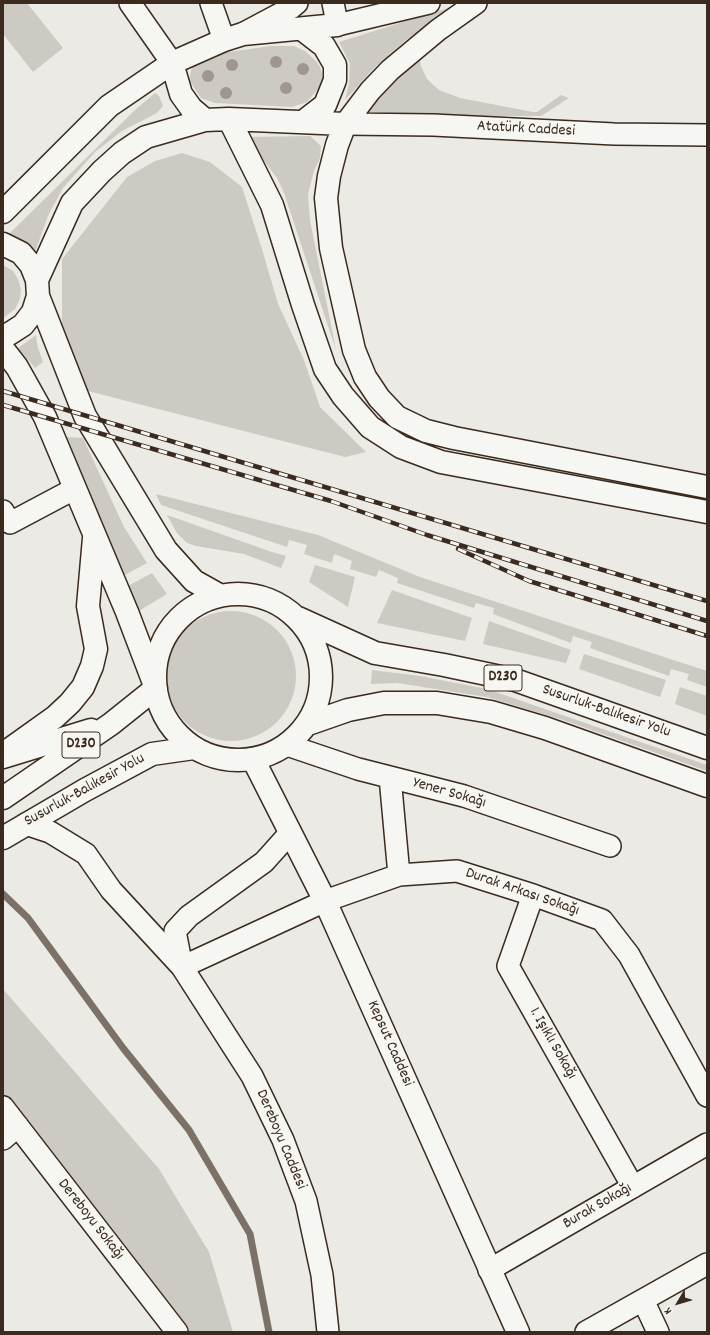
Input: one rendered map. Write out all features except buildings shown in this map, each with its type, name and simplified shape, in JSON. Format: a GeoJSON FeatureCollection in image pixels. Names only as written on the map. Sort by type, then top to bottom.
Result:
{"type":"FeatureCollection","features":[{"type":"Feature","properties":{"kind":"main road"},"geometry":{"type":"LineString","coordinates":[[3,212],[108,106],[172,63],[233,37],[302,29],[335,14]]}},
{"type":"Feature","properties":{"kind":"main road"},"geometry":{"type":"LineString","coordinates":[[302,29],[324,46],[334,65],[335,80],[325,105],[303,122]]}},
{"type":"Feature","properties":{"kind":"main road"},"geometry":{"type":"LineString","coordinates":[[172,63],[181,94],[190,108],[204,120]]}},
{"type":"Feature","properties":{"kind":"main road"},"geometry":{"type":"LineString","coordinates":[[3,336],[23,325],[33,312],[38,288],[72,203],[102,171],[122,153],[146,137],[204,120],[230,119],[345,124],[337,145],[329,176],[326,198],[331,248],[354,350],[365,377],[379,398],[397,417],[426,431],[454,438],[707,487]]}},
{"type":"Feature","properties":{"kind":"main road"},"geometry":{"type":"LineString","coordinates":[[230,119],[272,205],[307,319],[325,369],[343,396],[370,427],[401,447],[441,462],[707,512]]}},
{"type":"Feature","properties":{"kind":"main road"},"geometry":{"type":"LineString","coordinates":[[3,244],[21,253],[31,265],[85,416],[166,550],[194,581],[219,595]]}},
{"type":"Feature","properties":{"kind":"main road"},"geometry":{"type":"LineString","coordinates":[[3,349],[17,368],[45,417],[127,612],[155,685],[161,708],[174,731],[194,748],[213,757],[233,760],[253,759],[271,754],[287,745],[308,724],[319,698],[321,669],[314,642],[297,618],[274,602],[248,594],[219,595],[197,604],[178,618],[164,637],[156,659],[155,685]]}},
{"type":"Feature","properties":{"kind":"main road"},"geometry":{"type":"LineString","coordinates":[[3,755],[55,717],[70,703],[83,687],[92,666],[96,649],[88,606],[94,535]]}},
{"type":"Feature","properties":{"kind":"main road","name":"Susurluk-Balıkesir Yolu"},"geometry":{"type":"LineString","coordinates":[[297,618],[375,654],[444,665],[514,680],[707,748]]}},
{"type":"Feature","properties":{"kind":"main road","name":"D230"},"geometry":{"type":"LineString","coordinates":[[3,798],[112,724],[155,685]]}},
{"type":"Feature","properties":{"kind":"main road","name":"D230"},"geometry":{"type":"LineString","coordinates":[[308,724],[348,710],[384,704],[437,703],[491,712],[545,728],[707,786]]}},
{"type":"Feature","properties":{"kind":"main road"},"geometry":{"type":"LineString","coordinates":[[3,755],[112,724]]}},
{"type":"Feature","properties":{"kind":"main road","name":"Susurluk-Balıkesir Yolu"},"geometry":{"type":"LineString","coordinates":[[3,838],[85,790],[152,754],[194,748]]}},
{"type":"Feature","properties":{"kind":"main road","name":"Kepsut Caddesi"},"geometry":{"type":"LineString","coordinates":[[253,759],[325,901],[518,1332]]}},
{"type":"Feature","properties":{"kind":"street"},"geometry":{"type":"LineString","coordinates":[[130,3],[172,63]]}},
{"type":"Feature","properties":{"kind":"street"},"geometry":{"type":"LineString","coordinates":[[211,3],[233,37],[291,8],[297,3]]}},
{"type":"Feature","properties":{"kind":"street"},"geometry":{"type":"LineString","coordinates":[[335,14],[429,3]]}},
{"type":"Feature","properties":{"kind":"street"},"geometry":{"type":"LineString","coordinates":[[345,124],[370,91],[390,70],[438,30],[476,3]]}},
{"type":"Feature","properties":{"kind":"street","name":"Atatürk Caddesi"},"geometry":{"type":"LineString","coordinates":[[345,124],[433,126],[614,134],[707,135]]}},
{"type":"Feature","properties":{"kind":"street"},"geometry":{"type":"LineString","coordinates":[[3,511],[10,523],[74,489]]}},
{"type":"Feature","properties":{"kind":"street","name":"Yener Sokağı"},"geometry":{"type":"LineString","coordinates":[[287,745],[358,769],[464,796],[610,846]]}},
{"type":"Feature","properties":{"kind":"street"},"geometry":{"type":"LineString","coordinates":[[390,777],[399,875]]}},
{"type":"Feature","properties":{"kind":"street"},"geometry":{"type":"LineString","coordinates":[[26,824],[50,832],[86,854],[111,890],[182,967]]}},
{"type":"Feature","properties":{"kind":"street"},"geometry":{"type":"LineString","coordinates":[[182,967],[175,931],[189,916],[264,862],[290,833]]}},
{"type":"Feature","properties":{"kind":"street","name":"Durak Arkası Sokağı"},"geometry":{"type":"LineString","coordinates":[[182,967],[325,901],[399,875],[457,871],[533,895],[602,920],[629,955],[707,1096]]}},
{"type":"Feature","properties":{"kind":"street","name":"1. Işıklı Sokağı"},"geometry":{"type":"LineString","coordinates":[[533,895],[508,966],[633,1187]]}},
{"type":"Feature","properties":{"kind":"street","name":"Dereboyu Caddesi"},"geometry":{"type":"LineString","coordinates":[[182,967],[252,1076],[283,1140],[306,1201],[322,1276],[328,1332]]}},
{"type":"Feature","properties":{"kind":"street","name":"Dereboyu Sokağı"},"geometry":{"type":"LineString","coordinates":[[3,1107],[10,1132],[177,1332]]}},
{"type":"Feature","properties":{"kind":"street","name":"Burak Sokağı"},"geometry":{"type":"LineString","coordinates":[[489,1270],[707,1144]]}},
{"type":"Feature","properties":{"kind":"street"},"geometry":{"type":"LineString","coordinates":[[586,1332],[707,1264]]}},
{"type":"Feature","properties":{"kind":"street"},"geometry":{"type":"LineString","coordinates":[[643,1300],[658,1332]]}},
{"type":"Feature","properties":{"kind":"shaded area"},"geometry":{"type":"Polygon","coordinates":[[[3,3],[27,3],[63,48],[33,72],[3,34],[3,3]]]}},
{"type":"Feature","properties":{"kind":"shaded area"},"geometry":{"type":"Polygon","coordinates":[[[464,3],[406,40],[376,66],[345,100],[349,83],[350,64],[339,42],[464,3]]]}},
{"type":"Feature","properties":{"kind":"shaded area"},"geometry":{"type":"Polygon","coordinates":[[[271,46],[294,46],[305,51],[320,67],[323,77],[318,89],[307,102],[292,107],[215,103],[201,98],[189,80],[192,67],[200,56],[271,46]]]}},
{"type":"Feature","properties":{"kind":"shaded area"},"geometry":{"type":"Polygon","coordinates":[[[420,59],[421,66],[427,79],[439,90],[460,98],[537,112],[561,95],[569,98],[541,116],[364,116],[400,75],[420,59]]]}},
{"type":"Feature","properties":{"kind":"shaded area"},"geometry":{"type":"Polygon","coordinates":[[[155,93],[159,96],[163,106],[157,113],[122,131],[95,152],[63,188],[48,216],[35,252],[26,244],[8,235],[135,110],[155,93]]]}},
{"type":"Feature","properties":{"kind":"shaded area"},"geometry":{"type":"Polygon","coordinates":[[[310,136],[321,146],[320,158],[314,171],[308,194],[310,220],[336,350],[284,193],[277,178],[246,137],[310,136]]]}},
{"type":"Feature","properties":{"kind":"shaded area"},"geometry":{"type":"Polygon","coordinates":[[[182,153],[210,162],[242,187],[278,304],[304,360],[320,407],[366,452],[345,457],[88,391],[62,329],[62,259],[127,177],[155,161],[182,153]]]}},
{"type":"Feature","properties":{"kind":"shaded area"},"geometry":{"type":"Polygon","coordinates":[[[3,265],[13,271],[18,279],[21,289],[20,299],[15,309],[3,318],[3,265]]]}},
{"type":"Feature","properties":{"kind":"shaded area"},"geometry":{"type":"Polygon","coordinates":[[[36,335],[38,348],[43,362],[35,368],[18,348],[36,335]]]}},
{"type":"Feature","properties":{"kind":"shaded area"},"geometry":{"type":"Polygon","coordinates":[[[67,437],[83,438],[124,527],[147,563],[123,576],[67,437]]]}},
{"type":"Feature","properties":{"kind":"shaded area"},"geometry":{"type":"Polygon","coordinates":[[[156,494],[318,535],[420,577],[707,671],[707,687],[687,680],[689,674],[671,669],[669,676],[590,648],[592,642],[573,636],[571,643],[493,614],[494,608],[476,603],[474,608],[397,583],[398,578],[379,570],[376,577],[350,569],[352,561],[334,554],[332,563],[304,554],[307,545],[289,540],[287,547],[161,505],[156,494]]]}},
{"type":"Feature","properties":{"kind":"shaded area"},"geometry":{"type":"Polygon","coordinates":[[[167,515],[286,556],[281,568],[244,554],[196,546],[187,543],[177,533],[167,515]]]}},
{"type":"Feature","properties":{"kind":"shaded area"},"geometry":{"type":"Polygon","coordinates":[[[315,565],[355,577],[348,607],[309,582],[315,565]]]}},
{"type":"Feature","properties":{"kind":"shaded area"},"geometry":{"type":"Polygon","coordinates":[[[152,573],[167,594],[137,612],[126,587],[152,573]]]}},
{"type":"Feature","properties":{"kind":"shaded area"},"geometry":{"type":"Polygon","coordinates":[[[392,590],[472,618],[465,641],[377,623],[392,590]]]}},
{"type":"Feature","properties":{"kind":"shaded area"},"geometry":{"type":"Polygon","coordinates":[[[237,611],[256,616],[277,630],[291,651],[295,663],[295,689],[291,701],[277,722],[256,736],[244,740],[225,741],[206,736],[185,722],[171,701],[167,689],[166,670],[171,651],[185,630],[206,616],[218,612],[237,611]]]}},
{"type":"Feature","properties":{"kind":"shaded area"},"geometry":{"type":"Polygon","coordinates":[[[489,621],[571,650],[566,663],[483,644],[489,621]]]}},
{"type":"Feature","properties":{"kind":"shaded area"},"geometry":{"type":"Polygon","coordinates":[[[584,654],[666,680],[660,697],[579,669],[584,654]]]}},
{"type":"Feature","properties":{"kind":"shaded area"},"geometry":{"type":"Polygon","coordinates":[[[372,670],[420,676],[487,689],[707,765],[707,771],[563,720],[487,697],[397,683],[371,684],[372,670]]]}},
{"type":"Feature","properties":{"kind":"shaded area"},"geometry":{"type":"Polygon","coordinates":[[[680,687],[707,696],[707,716],[675,704],[680,687]]]}},
{"type":"Feature","properties":{"kind":"shaded area"},"geometry":{"type":"Polygon","coordinates":[[[3,989],[159,1169],[209,1252],[233,1332],[185,1332],[3,1096],[3,989]]]}},
{"type":"Feature","properties":{"kind":"waterway"},"geometry":{"type":"LineString","coordinates":[[3,894],[28,918],[123,1048],[189,1130],[250,1234],[269,1332]]}},
{"type":"Feature","properties":{"kind":"railway"},"geometry":{"type":"LineString","coordinates":[[3,391],[707,601]]}},
{"type":"Feature","properties":{"kind":"railway"},"geometry":{"type":"LineString","coordinates":[[3,405],[331,501],[427,535],[707,621]]}},
{"type":"Feature","properties":{"kind":"railway"},"geometry":{"type":"LineString","coordinates":[[458,549],[529,581],[707,636]]}}]}
